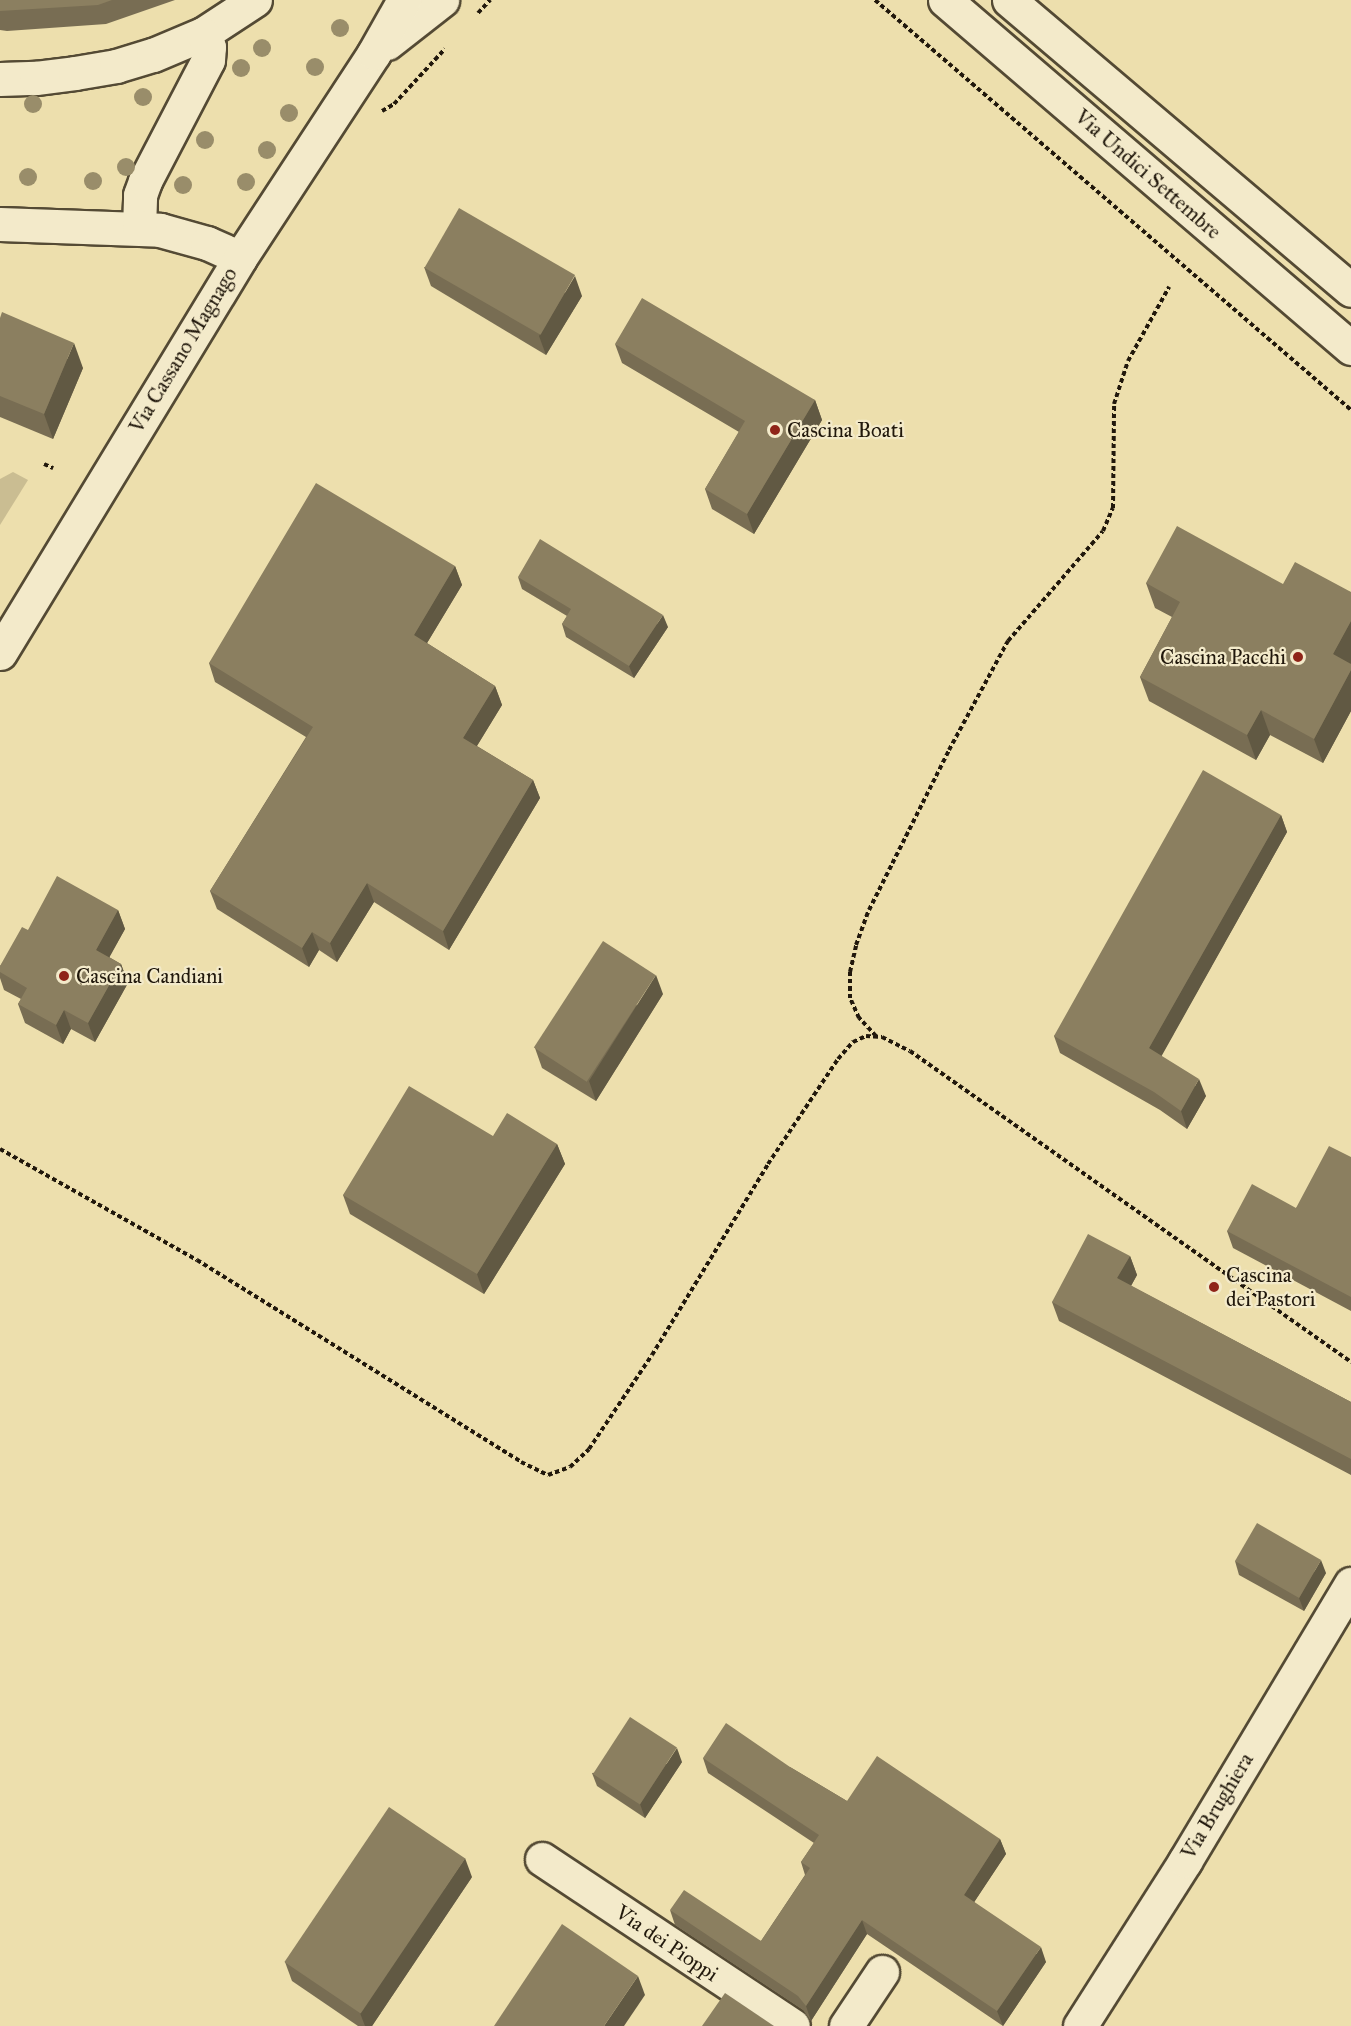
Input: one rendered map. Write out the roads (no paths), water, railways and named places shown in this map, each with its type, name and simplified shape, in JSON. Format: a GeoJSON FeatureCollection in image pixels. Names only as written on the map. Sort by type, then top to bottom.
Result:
{"type":"FeatureCollection","features":[{"type":"Feature","properties":{"kind":"street"},"geometry":{"type":"LineString","coordinates":[[0,79],[36,78],[116,66],[153,55],[203,34],[255,0]]}},
{"type":"Feature","properties":{"kind":"street","name":"Via Cassano Magnago"},"geometry":{"type":"LineString","coordinates":[[0,653],[240,258],[374,53],[404,0]]}},
{"type":"Feature","properties":{"kind":"street","name":"Via Cassano Magnago"},"geometry":{"type":"LineString","coordinates":[[374,53],[441,0]]}},
{"type":"Feature","properties":{"kind":"street","name":"Via Undici Settembre"},"geometry":{"type":"LineString","coordinates":[[945,0],[1351,348]]}},
{"type":"Feature","properties":{"kind":"street","name":"Via Undici Settembre"},"geometry":{"type":"LineString","coordinates":[[1009,0],[1351,290]]}},
{"type":"Feature","properties":{"kind":"street"},"geometry":{"type":"LineString","coordinates":[[139,228],[140,195],[145,181],[206,69],[210,53],[203,34]]}},
{"type":"Feature","properties":{"kind":"street"},"geometry":{"type":"LineString","coordinates":[[0,224],[139,228],[177,233],[240,258]]}},
{"type":"Feature","properties":{"kind":"street","name":"Via Brughiera"},"geometry":{"type":"LineString","coordinates":[[1080,2026],[1185,1861],[1351,1584]]}},
{"type":"Feature","properties":{"kind":"street","name":"Via dei Pioppi"},"geometry":{"type":"LineString","coordinates":[[542,1859],[793,2026]]}},
{"type":"Feature","properties":{"kind":"street"},"geometry":{"type":"LineString","coordinates":[[846,2026],[882,1972]]}},
{"type":"Feature","properties":{"kind":"place","name":"Cascina Boati"},"geometry":{"type":"Point","coordinates":[775,430]}},
{"type":"Feature","properties":{"kind":"place","name":"Cascina Pacchi"},"geometry":{"type":"Point","coordinates":[1298,657]}},
{"type":"Feature","properties":{"kind":"place","name":"Cascina Candiani"},"geometry":{"type":"Point","coordinates":[64,976]}},
{"type":"Feature","properties":{"kind":"place","name":"Cascina dei Pastori"},"geometry":{"type":"Point","coordinates":[1214,1287]}}]}
